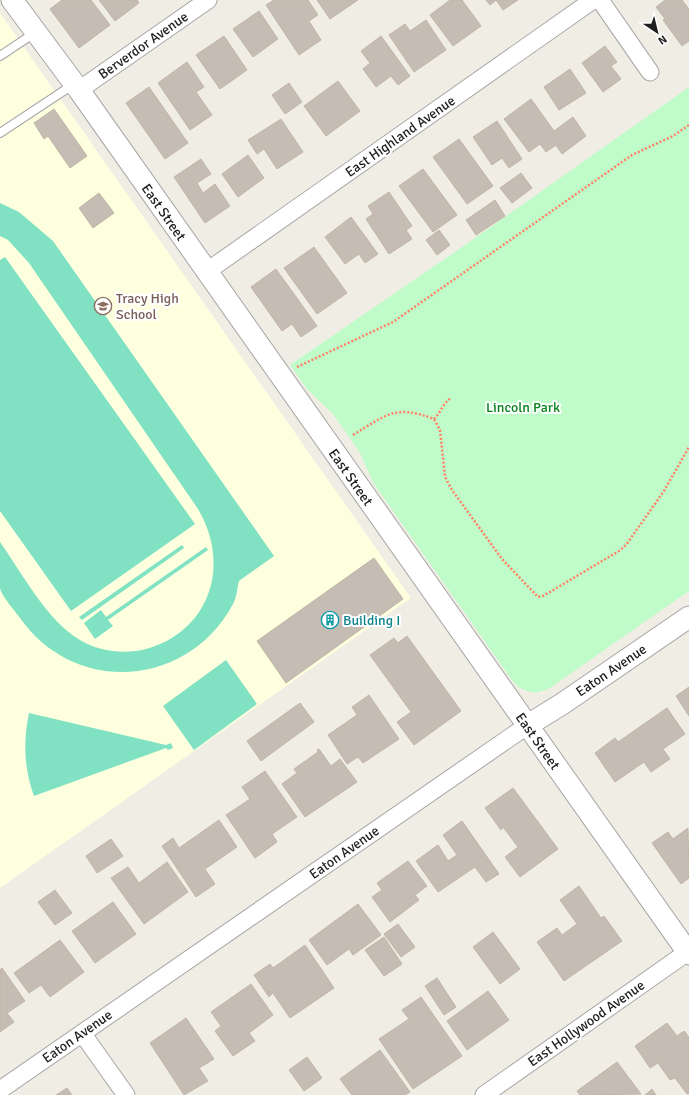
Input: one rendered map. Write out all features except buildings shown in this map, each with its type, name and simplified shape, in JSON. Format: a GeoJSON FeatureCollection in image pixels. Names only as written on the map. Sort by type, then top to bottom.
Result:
{"type":"FeatureCollection","features":[{"type":"Feature","properties":{"kind":"street","name":"East Street"},"geometry":{"type":"LineString","coordinates":[[12,0],[76,87],[689,952]]}},
{"type":"Feature","properties":{"kind":"street","name":"Berverdor Avenue"},"geometry":{"type":"LineString","coordinates":[[76,87],[208,0]]}},
{"type":"Feature","properties":{"kind":"street","name":"East Highland Avenue"},"geometry":{"type":"LineString","coordinates":[[206,272],[593,0]]}},
{"type":"Feature","properties":{"kind":"street"},"geometry":{"type":"LineString","coordinates":[[600,0],[650,72]]}},
{"type":"Feature","properties":{"kind":"street","name":"Eaton Avenue"},"geometry":{"type":"LineString","coordinates":[[0,1090],[528,725],[562,704],[689,617]]}},
{"type":"Feature","properties":{"kind":"street","name":"East Hollywood Avenue"},"geometry":{"type":"LineString","coordinates":[[484,1095],[689,952]]}},
{"type":"Feature","properties":{"kind":"street"},"geometry":{"type":"LineString","coordinates":[[82,1033],[126,1095]]}},
{"type":"Feature","properties":{"kind":"lane"},"geometry":{"type":"LineString","coordinates":[[0,56],[36,32]]}},
{"type":"Feature","properties":{"kind":"lane"},"geometry":{"type":"LineString","coordinates":[[0,133],[76,87]]}},
{"type":"Feature","properties":{"kind":"path"},"geometry":{"type":"LineString","coordinates":[[295,368],[393,322],[632,156],[673,136],[689,125]]}},
{"type":"Feature","properties":{"kind":"path"},"geometry":{"type":"LineString","coordinates":[[434,419],[440,413],[446,401],[451,398]]}},
{"type":"Feature","properties":{"kind":"path"},"geometry":{"type":"LineString","coordinates":[[353,435],[384,417],[396,412],[417,413],[434,419],[440,430],[445,477],[452,490],[502,559],[538,596],[550,592],[619,551],[626,545],[664,491],[689,447]]}},
{"type":"Feature","properties":{"kind":"shaded area","name":"Tracy High School"},"geometry":{"type":"Polygon","coordinates":[[[0,13],[411,598],[0,888],[0,13]]]}},
{"type":"Feature","properties":{"kind":"green space","name":"Lincoln Park"},"geometry":{"type":"Polygon","coordinates":[[[689,87],[689,591],[550,688],[540,692],[527,691],[514,683],[374,484],[359,451],[333,414],[307,389],[290,365],[478,236],[689,87]]]}},
{"type":"Feature","properties":{"kind":"green space"},"geometry":{"type":"Polygon","coordinates":[[[0,203],[19,212],[53,241],[274,556],[239,581],[233,604],[213,632],[188,653],[160,666],[130,672],[100,670],[70,661],[43,643],[20,618],[5,599],[1,591],[0,542],[36,596],[68,632],[87,644],[110,651],[126,652],[142,650],[165,642],[184,629],[198,613],[208,595],[213,574],[213,553],[208,531],[198,509],[29,263],[8,240],[0,236],[0,203]]]}},
{"type":"Feature","properties":{"kind":"green space"},"geometry":{"type":"Polygon","coordinates":[[[5,257],[195,524],[71,611],[0,511],[0,260],[5,257]]]}},
{"type":"Feature","properties":{"kind":"green space"},"geometry":{"type":"Polygon","coordinates":[[[182,545],[184,548],[82,620],[79,617],[182,545]]]}},
{"type":"Feature","properties":{"kind":"green space"},"geometry":{"type":"Polygon","coordinates":[[[206,547],[208,550],[108,620],[113,626],[95,639],[84,623],[101,610],[106,617],[206,547]]]}},
{"type":"Feature","properties":{"kind":"green space"},"geometry":{"type":"Polygon","coordinates":[[[226,660],[257,704],[194,750],[163,706],[226,660]]]}},
{"type":"Feature","properties":{"kind":"green space"},"geometry":{"type":"Polygon","coordinates":[[[29,713],[166,745],[171,743],[173,748],[168,750],[166,748],[34,796],[26,765],[25,744],[29,713]]]}},
{"type":"Feature","properties":{"kind":"place","name":"Tracy High School"},"geometry":{"type":"Point","coordinates":[103,306]}},
{"type":"Feature","properties":{"kind":"place","name":"Building I"},"geometry":{"type":"Point","coordinates":[330,620]}}]}
